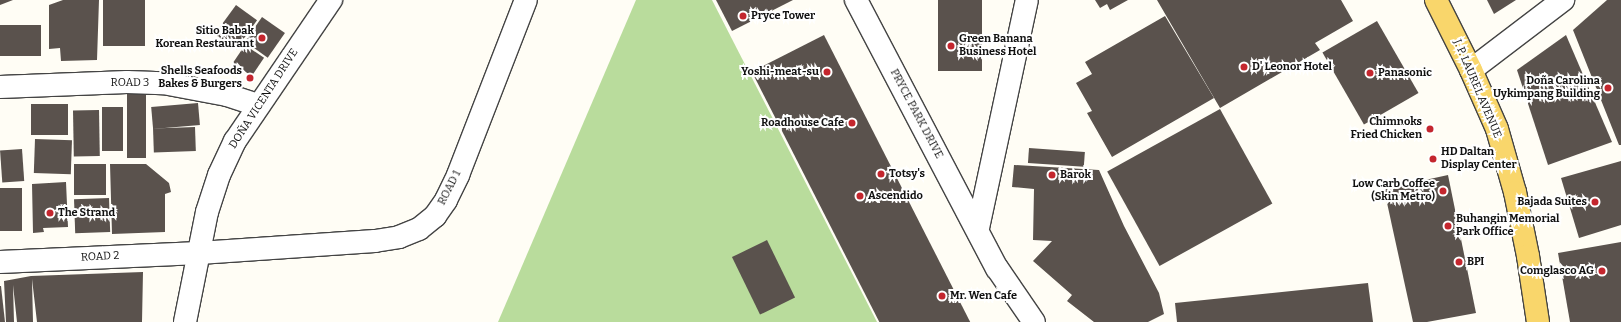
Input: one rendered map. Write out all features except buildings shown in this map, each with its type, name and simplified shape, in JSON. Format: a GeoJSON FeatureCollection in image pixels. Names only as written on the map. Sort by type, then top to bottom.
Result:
{"type":"FeatureCollection","features":[{"type":"Feature","properties":{"kind":"main road","name":"J. P. LAUREL AVENUE"},"geometry":{"type":"LineString","coordinates":[[1436,0],[1471,70],[1497,129],[1515,192],[1528,256],[1538,322]]}},
{"type":"Feature","properties":{"kind":"street","name":"DOÑA VICENTA DRIVE"},"geometry":{"type":"LineString","coordinates":[[185,322],[207,212],[219,175],[235,141],[258,105],[331,0]]}},
{"type":"Feature","properties":{"kind":"street","name":"ROAD 1"},"geometry":{"type":"LineString","coordinates":[[199,253],[375,241],[399,237],[419,230],[435,216],[446,200],[458,175],[526,0]]}},
{"type":"Feature","properties":{"kind":"street","name":"PRYCE PARK DRIVE"},"geometry":{"type":"LineString","coordinates":[[856,0],[978,228],[997,268],[1034,322]]}},
{"type":"Feature","properties":{"kind":"street"},"geometry":{"type":"LineString","coordinates":[[978,228],[1027,0]]}},
{"type":"Feature","properties":{"kind":"street"},"geometry":{"type":"LineString","coordinates":[[1471,70],[1563,0]]}},
{"type":"Feature","properties":{"kind":"street","name":"ROAD 3"},"geometry":{"type":"LineString","coordinates":[[0,88],[127,82],[164,83],[227,95],[258,105]]}},
{"type":"Feature","properties":{"kind":"street","name":"ROAD 2"},"geometry":{"type":"LineString","coordinates":[[0,262],[199,253]]}},
{"type":"Feature","properties":{"kind":"green space"},"geometry":{"type":"Polygon","coordinates":[[[636,0],[712,0],[877,322],[498,322],[636,0]]]}},
{"type":"Feature","properties":{"kind":"place","name":"Pryce Tower"},"geometry":{"type":"Point","coordinates":[743,16]}},
{"type":"Feature","properties":{"kind":"place","name":"Sitio Babak Korean Restaurant"},"geometry":{"type":"Point","coordinates":[262,38]}},
{"type":"Feature","properties":{"kind":"place","name":"Green Banana Business Hotel"},"geometry":{"type":"Point","coordinates":[951,46]}},
{"type":"Feature","properties":{"kind":"place","name":"D' Leonor Hotel"},"geometry":{"type":"Point","coordinates":[1244,67]}},
{"type":"Feature","properties":{"kind":"place","name":"Yoshi-meat-su"},"geometry":{"type":"Point","coordinates":[827,72]}},
{"type":"Feature","properties":{"kind":"place","name":"Panasonic"},"geometry":{"type":"Point","coordinates":[1370,73]}},
{"type":"Feature","properties":{"kind":"place","name":"Shells Seafoods Bakes & Burgers"},"geometry":{"type":"Point","coordinates":[250,78]}},
{"type":"Feature","properties":{"kind":"place","name":"Doña Carolina Uykimpang Building"},"geometry":{"type":"Point","coordinates":[1608,88]}},
{"type":"Feature","properties":{"kind":"place","name":"Roadhouse Cafe"},"geometry":{"type":"Point","coordinates":[852,123]}},
{"type":"Feature","properties":{"kind":"place","name":"Chimnoks Fried Chicken"},"geometry":{"type":"Point","coordinates":[1430,129]}},
{"type":"Feature","properties":{"kind":"place","name":"HD Daltan Display Center"},"geometry":{"type":"Point","coordinates":[1433,159]}},
{"type":"Feature","properties":{"kind":"place","name":"Totsy's"},"geometry":{"type":"Point","coordinates":[881,174]}},
{"type":"Feature","properties":{"kind":"place","name":"Barok"},"geometry":{"type":"Point","coordinates":[1052,175]}},
{"type":"Feature","properties":{"kind":"place","name":"Low Carb Coffee (Skin Metro)"},"geometry":{"type":"Point","coordinates":[1443,191]}},
{"type":"Feature","properties":{"kind":"place","name":"Ascendido"},"geometry":{"type":"Point","coordinates":[860,196]}},
{"type":"Feature","properties":{"kind":"place","name":"Bajada Suites"},"geometry":{"type":"Point","coordinates":[1595,202]}},
{"type":"Feature","properties":{"kind":"place","name":"The Strand"},"geometry":{"type":"Point","coordinates":[50,213]}},
{"type":"Feature","properties":{"kind":"place","name":"Buhangin Memorial Park Office"},"geometry":{"type":"Point","coordinates":[1448,226]}},
{"type":"Feature","properties":{"kind":"place","name":"BPI"},"geometry":{"type":"Point","coordinates":[1459,262]}},
{"type":"Feature","properties":{"kind":"place","name":"Comglasco AG"},"geometry":{"type":"Point","coordinates":[1602,271]}},
{"type":"Feature","properties":{"kind":"place","name":"Mr. Wen Cafe"},"geometry":{"type":"Point","coordinates":[942,296]}}]}
